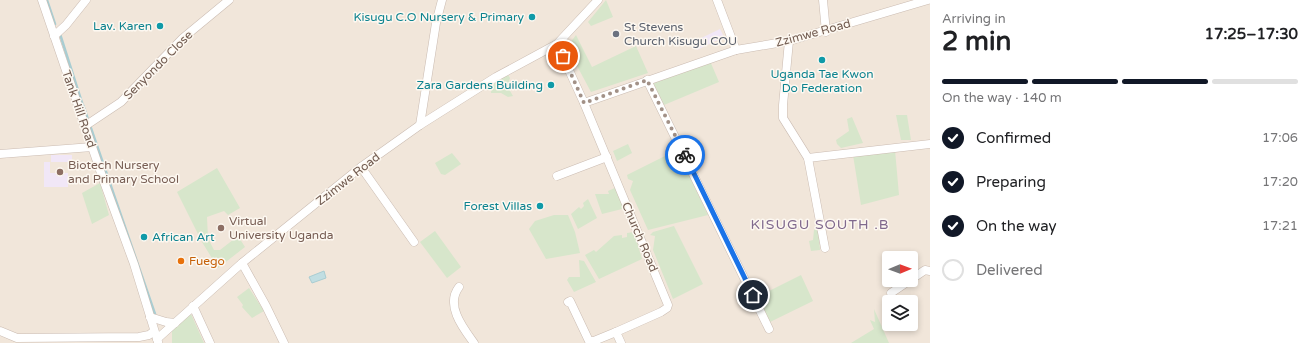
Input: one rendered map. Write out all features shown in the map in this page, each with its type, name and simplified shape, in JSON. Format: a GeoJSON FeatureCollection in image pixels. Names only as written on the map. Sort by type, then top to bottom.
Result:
{"type":"FeatureCollection","features":[{"type":"Feature","properties":{"kind":"street","name":"Tank Hill Road"},"geometry":{"type":"LineString","coordinates":[[42,0],[134,264],[156,338]]}},
{"type":"Feature","properties":{"kind":"street"},"geometry":{"type":"LineString","coordinates":[[54,36],[66,25],[86,0]]}},
{"type":"Feature","properties":{"kind":"street","name":"Senyondo Close"},"geometry":{"type":"LineString","coordinates":[[85,126],[121,102],[183,38],[230,0]]}},
{"type":"Feature","properties":{"kind":"street"},"geometry":{"type":"LineString","coordinates":[[420,125],[436,24],[442,0]]}},
{"type":"Feature","properties":{"kind":"street","name":"Zzimwe Road"},"geometry":{"type":"LineString","coordinates":[[156,338],[242,263],[361,167],[420,125],[496,77],[557,44],[598,0]]}},
{"type":"Feature","properties":{"kind":"street"},"geometry":{"type":"LineString","coordinates":[[717,0],[736,50]]}},
{"type":"Feature","properties":{"kind":"street"},"geometry":{"type":"LineString","coordinates":[[823,0],[826,32]]}},
{"type":"Feature","properties":{"kind":"street","name":"Zzimwe Road"},"geometry":{"type":"LineString","coordinates":[[584,103],[736,50],[789,42],[928,0]]}},
{"type":"Feature","properties":{"kind":"street"},"geometry":{"type":"LineString","coordinates":[[789,42],[783,118],[808,158],[825,248]]}},
{"type":"Feature","properties":{"kind":"street","name":"Church Road"},"geometry":{"type":"LineString","coordinates":[[557,44],[607,157],[668,307],[616,332]]}},
{"type":"Feature","properties":{"kind":"street"},"geometry":{"type":"LineString","coordinates":[[647,80],[769,329]]}},
{"type":"Feature","properties":{"kind":"street"},"geometry":{"type":"LineString","coordinates":[[808,158],[930,144]]}},
{"type":"Feature","properties":{"kind":"street"},"geometry":{"type":"LineString","coordinates":[[0,154],[92,147]]}},
{"type":"Feature","properties":{"kind":"street"},"geometry":{"type":"LineString","coordinates":[[557,176],[607,157]]}},
{"type":"Feature","properties":{"kind":"street"},"geometry":{"type":"LineString","coordinates":[[361,167],[414,242]]}},
{"type":"Feature","properties":{"kind":"street"},"geometry":{"type":"LineString","coordinates":[[242,263],[266,306],[284,343]]}},
{"type":"Feature","properties":{"kind":"street"},"geometry":{"type":"LineString","coordinates":[[891,293],[925,270],[930,271]]}},
{"type":"Feature","properties":{"kind":"street"},"geometry":{"type":"LineString","coordinates":[[459,286],[454,298],[456,313],[474,343]]}},
{"type":"Feature","properties":{"kind":"street"},"geometry":{"type":"LineString","coordinates":[[568,302],[570,301],[589,341],[594,341],[616,332],[621,343]]}},
{"type":"Feature","properties":{"kind":"street"},"geometry":{"type":"LineString","coordinates":[[193,306],[210,343]]}},
{"type":"Feature","properties":{"kind":"street"},"geometry":{"type":"LineString","coordinates":[[150,317],[175,323]]}},
{"type":"Feature","properties":{"kind":"street"},"geometry":{"type":"LineString","coordinates":[[0,331],[17,338],[156,338]]}},
{"type":"Feature","properties":{"kind":"shaded area"},"geometry":{"type":"Polygon","coordinates":[[[0,0],[930,0],[930,343],[0,343],[0,0]]]}},
{"type":"Feature","properties":{"kind":"shaded area"},"geometry":{"type":"Polygon","coordinates":[[[720,29],[724,37],[697,50],[693,42],[720,29]]]}},
{"type":"Feature","properties":{"kind":"shaded area"},"geometry":{"type":"Polygon","coordinates":[[[51,155],[72,155],[72,162],[51,162],[51,155]]]}},
{"type":"Feature","properties":{"kind":"shaded area"},"geometry":{"type":"Polygon","coordinates":[[[44,162],[50,162],[50,173],[68,173],[68,187],[44,187],[44,162]]]}},
{"type":"Feature","properties":{"kind":"green space"},"geometry":{"type":"Polygon","coordinates":[[[606,0],[613,17],[591,26],[588,22],[606,0]]]}},
{"type":"Feature","properties":{"kind":"green space"},"geometry":{"type":"Polygon","coordinates":[[[576,35],[592,67],[636,46],[648,73],[591,92],[567,47],[576,35]]]}},
{"type":"Feature","properties":{"kind":"green space"},"geometry":{"type":"Polygon","coordinates":[[[710,61],[719,82],[664,105],[653,83],[710,61]]]}},
{"type":"Feature","properties":{"kind":"green space"},"geometry":{"type":"Polygon","coordinates":[[[508,75],[510,78],[509,81],[512,84],[509,89],[513,96],[508,97],[501,93],[491,93],[494,84],[508,75]]]}},
{"type":"Feature","properties":{"kind":"green space"},"geometry":{"type":"Polygon","coordinates":[[[896,115],[907,115],[911,140],[901,140],[896,115]]]}},
{"type":"Feature","properties":{"kind":"green space"},"geometry":{"type":"Polygon","coordinates":[[[852,117],[863,143],[841,148],[837,144],[836,140],[849,131],[847,119],[852,117]]]}},
{"type":"Feature","properties":{"kind":"green space"},"geometry":{"type":"Polygon","coordinates":[[[628,144],[632,153],[617,161],[613,151],[628,144]]]}},
{"type":"Feature","properties":{"kind":"green space"},"geometry":{"type":"Polygon","coordinates":[[[677,150],[708,215],[648,230],[630,190],[633,181],[628,179],[627,175],[677,150]]]}},
{"type":"Feature","properties":{"kind":"green space"},"geometry":{"type":"Polygon","coordinates":[[[895,150],[899,195],[861,205],[853,155],[895,150]]]}},
{"type":"Feature","properties":{"kind":"green space"},"geometry":{"type":"Polygon","coordinates":[[[452,153],[461,164],[445,175],[441,174],[435,163],[452,153]]]}},
{"type":"Feature","properties":{"kind":"green space"},"geometry":{"type":"Polygon","coordinates":[[[217,168],[240,208],[228,215],[224,211],[207,217],[208,238],[214,250],[220,250],[238,236],[245,247],[218,268],[202,242],[177,192],[217,168]]]}},
{"type":"Feature","properties":{"kind":"green space"},"geometry":{"type":"Polygon","coordinates":[[[100,183],[109,215],[92,224],[82,193],[100,183]]]}},
{"type":"Feature","properties":{"kind":"green space"},"geometry":{"type":"Polygon","coordinates":[[[617,187],[626,208],[602,214],[595,194],[609,194],[608,191],[617,187]]]}},
{"type":"Feature","properties":{"kind":"green space"},"geometry":{"type":"Polygon","coordinates":[[[588,199],[597,218],[578,229],[571,214],[579,207],[581,209],[584,206],[583,203],[588,199]]]}},
{"type":"Feature","properties":{"kind":"green space"},"geometry":{"type":"Polygon","coordinates":[[[554,215],[568,215],[575,232],[580,253],[546,259],[529,229],[535,221],[554,215]]]}},
{"type":"Feature","properties":{"kind":"green space"},"geometry":{"type":"Polygon","coordinates":[[[674,226],[703,284],[673,299],[653,250],[655,236],[650,235],[653,232],[674,226]]]}},
{"type":"Feature","properties":{"kind":"green space"},"geometry":{"type":"Polygon","coordinates":[[[818,227],[820,250],[811,251],[809,241],[813,240],[814,230],[818,227]]]}},
{"type":"Feature","properties":{"kind":"green space"},"geometry":{"type":"Polygon","coordinates":[[[435,231],[461,267],[447,278],[420,242],[435,231]]]}},
{"type":"Feature","properties":{"kind":"green space"},"geometry":{"type":"Polygon","coordinates":[[[634,232],[642,259],[599,279],[585,255],[594,250],[596,252],[614,236],[622,235],[622,238],[627,237],[627,233],[634,232]]]}},
{"type":"Feature","properties":{"kind":"green space"},"geometry":{"type":"Polygon","coordinates":[[[579,260],[584,261],[596,282],[574,292],[567,280],[569,277],[580,277],[579,260]]]}},
{"type":"Feature","properties":{"kind":"green space"},"geometry":{"type":"Polygon","coordinates":[[[801,275],[813,301],[770,322],[757,297],[801,275]]]}},
{"type":"Feature","properties":{"kind":"green space"},"geometry":{"type":"Polygon","coordinates":[[[249,288],[264,311],[252,318],[242,307],[243,305],[237,297],[249,288]]]}},
{"type":"Feature","properties":{"kind":"green space"},"geometry":{"type":"Polygon","coordinates":[[[874,309],[882,327],[882,331],[884,331],[889,343],[851,343],[874,329],[870,320],[875,322],[874,309]]]}},
{"type":"Feature","properties":{"kind":"green space"},"geometry":{"type":"Polygon","coordinates":[[[191,314],[204,343],[172,343],[172,329],[191,314]]]}},
{"type":"Feature","properties":{"kind":"water"},"geometry":{"type":"Polygon","coordinates":[[[324,271],[326,278],[312,283],[309,277],[324,271]]]}},
{"type":"Feature","properties":{"kind":"waterway"},"geometry":{"type":"LineString","coordinates":[[47,0],[55,24]]}},
{"type":"Feature","properties":{"kind":"waterway"},"geometry":{"type":"LineString","coordinates":[[60,34],[83,106]]}},
{"type":"Feature","properties":{"kind":"waterway"},"geometry":{"type":"LineString","coordinates":[[83,105],[155,314]]}},
{"type":"Feature","properties":{"kind":"way so far"},"geometry":{"type":"LineString","coordinates":[[563,56],[584,103],[647,80],[685,155]]}},
{"type":"Feature","properties":{"kind":"place","name":"Kisugu C.O Nursery & Primary"},"geometry":{"type":"Point","coordinates":[532,17]}},
{"type":"Feature","properties":{"kind":"place","name":"Lav. Karen"},"geometry":{"type":"Point","coordinates":[160,26]}},
{"type":"Feature","properties":{"kind":"place","name":"St Stevens Church Kisugu COU"},"geometry":{"type":"Point","coordinates":[616,34]}},
{"type":"Feature","properties":{"kind":"place","name":"Uganda Tae Kwon Do Federation"},"geometry":{"type":"Point","coordinates":[822,60]}},
{"type":"Feature","properties":{"kind":"place","name":"Zara Gardens Building"},"geometry":{"type":"Point","coordinates":[551,85]}},
{"type":"Feature","properties":{"kind":"place","name":"Biotech Nursery and Primary School"},"geometry":{"type":"Point","coordinates":[60,172]}},
{"type":"Feature","properties":{"kind":"place","name":"Forest Villas"},"geometry":{"type":"Point","coordinates":[540,206]}},
{"type":"Feature","properties":{"kind":"place","name":"Virtual University Uganda"},"geometry":{"type":"Point","coordinates":[221,228]}},
{"type":"Feature","properties":{"kind":"place","name":"African Art"},"geometry":{"type":"Point","coordinates":[144,237]}},
{"type":"Feature","properties":{"kind":"place","name":"Fuego"},"geometry":{"type":"Point","coordinates":[181,261]}},
{"type":"Feature","properties":{"kind":"district","name":"KISUGU SOUTH .B"},"geometry":{"type":"Point","coordinates":[820,224]}},
{"type":"Feature","properties":{"kind":"route"},"geometry":{"type":"LineString","coordinates":[[685,155],[753,295]]}}]}
